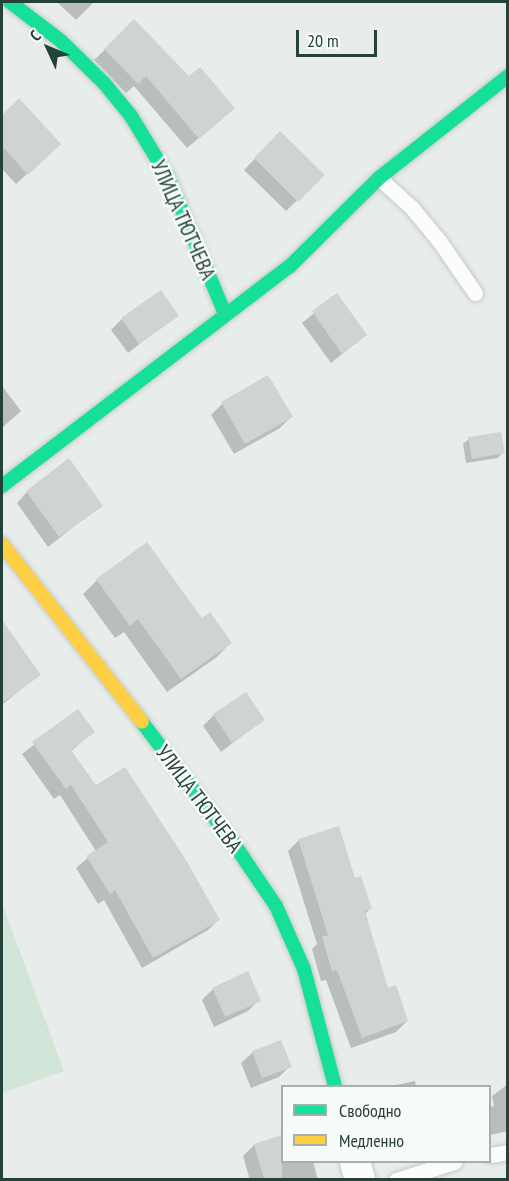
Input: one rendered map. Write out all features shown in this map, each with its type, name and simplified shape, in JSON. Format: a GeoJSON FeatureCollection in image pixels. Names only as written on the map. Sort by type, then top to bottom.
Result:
{"type":"FeatureCollection","features":[{"type":"Feature","properties":{"kind":"street","name":"УЛИЦА ТЮТЧЕВА"},"geometry":{"type":"LineString","coordinates":[[10,2],[60,42],[104,83],[131,116],[168,177],[225,314]]}},
{"type":"Feature","properties":{"kind":"street"},"geometry":{"type":"LineString","coordinates":[[2,486],[290,266],[379,178],[507,76]]}},
{"type":"Feature","properties":{"kind":"street","name":"УЛИЦА ТЮТЧЕВА"},"geometry":{"type":"LineString","coordinates":[[2,544],[57,611],[226,832],[276,906],[304,969],[335,1085]]}},
{"type":"Feature","properties":{"kind":"street"},"geometry":{"type":"LineString","coordinates":[[356,1163],[360,1179]]}},
{"type":"Feature","properties":{"kind":"lane"},"geometry":{"type":"LineString","coordinates":[[379,178],[412,208],[440,242],[475,293]]}},
{"type":"Feature","properties":{"kind":"lane"},"geometry":{"type":"LineString","coordinates":[[491,1155],[507,1152]]}},
{"type":"Feature","properties":{"kind":"lane"},"geometry":{"type":"LineString","coordinates":[[396,1179],[448,1163]]}},
{"type":"Feature","properties":{"kind":"green space"},"geometry":{"type":"Polygon","coordinates":[[[2,903],[64,1071],[2,1093],[2,903]]]}},
{"type":"Feature","properties":{"kind":"building"},"geometry":{"type":"Polygon","coordinates":[[[134,19],[189,76],[200,67],[235,108],[199,139],[146,76],[138,84],[104,49],[134,19]]]}},
{"type":"Feature","properties":{"kind":"building"},"geometry":{"type":"Polygon","coordinates":[[[19,98],[61,144],[28,175],[2,146],[2,115],[19,98]]]}},
{"type":"Feature","properties":{"kind":"building"},"geometry":{"type":"Polygon","coordinates":[[[280,131],[325,175],[298,202],[254,158],[280,131]]]}},
{"type":"Feature","properties":{"kind":"building"},"geometry":{"type":"Polygon","coordinates":[[[161,290],[179,316],[139,344],[121,318],[161,290]]]}},
{"type":"Feature","properties":{"kind":"building"},"geometry":{"type":"Polygon","coordinates":[[[337,293],[367,335],[342,354],[312,311],[337,293]]]}},
{"type":"Feature","properties":{"kind":"building"},"geometry":{"type":"Polygon","coordinates":[[[268,375],[293,417],[245,444],[221,402],[268,375]]]}},
{"type":"Feature","properties":{"kind":"building"},"geometry":{"type":"Polygon","coordinates":[[[501,432],[505,453],[472,459],[468,437],[501,432]]]}},
{"type":"Feature","properties":{"kind":"building"},"geometry":{"type":"Polygon","coordinates":[[[69,458],[103,506],[59,537],[26,491],[69,458]]]}},
{"type":"Feature","properties":{"kind":"building"},"geometry":{"type":"Polygon","coordinates":[[[147,542],[202,618],[210,612],[232,643],[181,679],[138,619],[130,626],[96,579],[147,542]]]}},
{"type":"Feature","properties":{"kind":"building"},"geometry":{"type":"Polygon","coordinates":[[[2,620],[41,675],[2,703],[2,620]]]}},
{"type":"Feature","properties":{"kind":"building"},"geometry":{"type":"Polygon","coordinates":[[[246,692],[265,720],[232,743],[213,714],[246,692]]]}},
{"type":"Feature","properties":{"kind":"building"},"geometry":{"type":"Polygon","coordinates":[[[78,709],[95,732],[71,750],[96,785],[125,767],[186,860],[220,920],[153,958],[115,890],[110,894],[86,856],[108,842],[71,785],[66,789],[32,742],[78,709]]]}},
{"type":"Feature","properties":{"kind":"building"},"geometry":{"type":"Polygon","coordinates":[[[339,826],[355,878],[361,876],[372,909],[365,911],[388,988],[396,985],[408,1021],[362,1038],[337,970],[332,971],[322,937],[328,935],[298,839],[339,826]]]}},
{"type":"Feature","properties":{"kind":"building"},"geometry":{"type":"Polygon","coordinates":[[[248,971],[261,1001],[225,1017],[212,988],[248,971]]]}},
{"type":"Feature","properties":{"kind":"building"},"geometry":{"type":"Polygon","coordinates":[[[281,1040],[292,1067],[262,1078],[252,1051],[281,1040]]]}},
{"type":"Feature","properties":{"kind":"building"},"geometry":{"type":"Polygon","coordinates":[[[281,1135],[282,1179],[264,1179],[254,1144],[281,1135]]]}},
{"type":"Feature","properties":{"kind":"traffic: fast"},"geometry":{"type":"LineString","coordinates":[[10,2],[61,41],[104,83],[131,116],[168,177],[225,314]]}},
{"type":"Feature","properties":{"kind":"traffic: fast"},"geometry":{"type":"LineString","coordinates":[[2,486],[290,266],[379,178],[508,76]]}},
{"type":"Feature","properties":{"kind":"traffic: fast"},"geometry":{"type":"LineString","coordinates":[[142,722],[232,841],[276,906],[304,969],[335,1085]]}},
{"type":"Feature","properties":{"kind":"traffic: slow"},"geometry":{"type":"LineString","coordinates":[[2,544],[142,722]]}}]}
